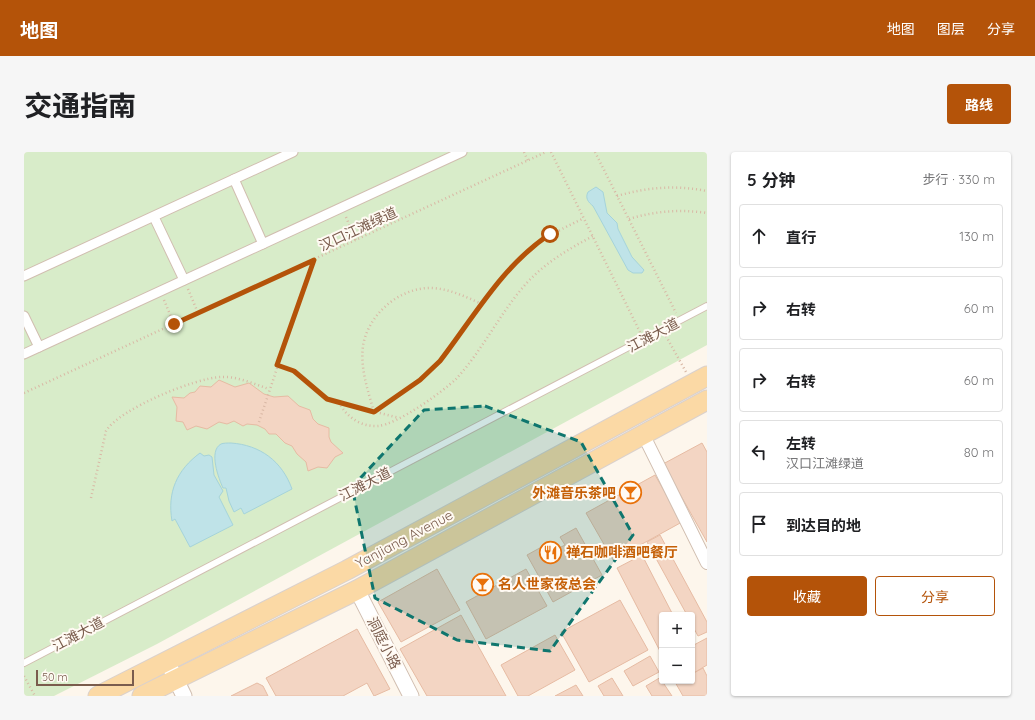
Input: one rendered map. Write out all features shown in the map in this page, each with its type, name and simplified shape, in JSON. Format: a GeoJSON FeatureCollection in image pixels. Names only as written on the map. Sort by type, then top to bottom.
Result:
{"type":"FeatureCollection","features":[{"type":"Feature","properties":{"kind":"main road","name":"Yanjiang Avenue"},"geometry":{"type":"LineString","coordinates":[[142,696],[180,688],[643,434],[701,394]]}},
{"type":"Feature","properties":{"kind":"main road","name":"Yanjiang Avenue"},"geometry":{"type":"LineString","coordinates":[[98,696],[701,394]]}},
{"type":"Feature","properties":{"kind":"street"},"geometry":{"type":"LineString","coordinates":[[24,276],[294,152]]}},
{"type":"Feature","properties":{"kind":"street"},"geometry":{"type":"LineString","coordinates":[[24,354],[462,152]]}},
{"type":"Feature","properties":{"kind":"street"},"geometry":{"type":"LineString","coordinates":[[234,180],[263,244]]}},
{"type":"Feature","properties":{"kind":"street"},"geometry":{"type":"LineString","coordinates":[[154,217],[184,280]]}},
{"type":"Feature","properties":{"kind":"street"},"geometry":{"type":"LineString","coordinates":[[24,316],[39,347]]}},
{"type":"Feature","properties":{"kind":"street"},"geometry":{"type":"LineString","coordinates":[[643,434],[707,563]]}},
{"type":"Feature","properties":{"kind":"street","name":"洞庭小路"},"geometry":{"type":"LineString","coordinates":[[357,590],[411,696]]}},
{"type":"Feature","properties":{"kind":"street"},"geometry":{"type":"LineString","coordinates":[[167,661],[180,688]]}},
{"type":"Feature","properties":{"kind":"lane","name":"江滩大道"},"geometry":{"type":"LineString","coordinates":[[24,663],[707,306]]}},
{"type":"Feature","properties":{"kind":"path"},"geometry":{"type":"LineString","coordinates":[[524,152],[528,160]]}},
{"type":"Feature","properties":{"kind":"path","name":"汉口江滩绿道"},"geometry":{"type":"LineString","coordinates":[[24,393],[546,152]]}},
{"type":"Feature","properties":{"kind":"path"},"geometry":{"type":"LineString","coordinates":[[551,152],[644,340]]}},
{"type":"Feature","properties":{"kind":"path"},"geometry":{"type":"LineString","coordinates":[[595,152],[680,321]]}},
{"type":"Feature","properties":{"kind":"path"},"geometry":{"type":"LineString","coordinates":[[617,196],[659,187],[689,188],[707,191]]}},
{"type":"Feature","properties":{"kind":"path"},"geometry":{"type":"LineString","coordinates":[[342,208],[356,241]]}},
{"type":"Feature","properties":{"kind":"path"},"geometry":{"type":"LineString","coordinates":[[629,219],[648,213],[676,210],[707,213]]}},
{"type":"Feature","properties":{"kind":"path"},"geometry":{"type":"LineString","coordinates":[[374,412],[432,370],[519,258],[534,245],[584,218]]}},
{"type":"Feature","properties":{"kind":"path"},"geometry":{"type":"LineString","coordinates":[[339,402],[346,414],[365,425],[384,425],[399,418],[433,397],[456,379],[511,303],[534,276],[561,254],[593,236]]}},
{"type":"Feature","properties":{"kind":"path"},"geometry":{"type":"LineString","coordinates":[[259,422],[277,365],[314,260]]}},
{"type":"Feature","properties":{"kind":"path"},"geometry":{"type":"LineString","coordinates":[[184,280],[198,313]]}},
{"type":"Feature","properties":{"kind":"path"},"geometry":{"type":"LineString","coordinates":[[374,412],[365,377],[363,346],[366,332],[384,307],[408,293],[431,288],[457,293],[482,304]]}},
{"type":"Feature","properties":{"kind":"path"},"geometry":{"type":"LineString","coordinates":[[160,291],[174,324]]}},
{"type":"Feature","properties":{"kind":"path"},"geometry":{"type":"LineString","coordinates":[[663,330],[701,394]]}},
{"type":"Feature","properties":{"kind":"path"},"geometry":{"type":"LineString","coordinates":[[277,365],[294,371],[327,399],[399,418]]}},
{"type":"Feature","properties":{"kind":"path"},"geometry":{"type":"LineString","coordinates":[[91,498],[106,431],[109,426],[126,414],[175,389],[212,378],[235,379],[269,389]]}},
{"type":"Feature","properties":{"kind":"path"},"geometry":{"type":"LineString","coordinates":[[24,676],[35,696]]}},
{"type":"Feature","properties":{"kind":"highlighted area"},"geometry":{"type":"Polygon","coordinates":[[[485,406],[581,442],[633,535],[550,651],[457,640],[375,598],[352,487],[424,410],[485,406]]]}},
{"type":"Feature","properties":{"kind":"green space"},"geometry":{"type":"Polygon","coordinates":[[[24,152],[707,152],[707,345],[157,644],[54,696],[24,696],[24,152]]]}},
{"type":"Feature","properties":{"kind":"water"},"geometry":{"type":"Polygon","coordinates":[[[596,187],[603,192],[607,213],[617,223],[618,229],[632,257],[644,270],[642,273],[633,273],[628,270],[593,206],[588,200],[588,192],[596,187]]]}},
{"type":"Feature","properties":{"kind":"water"},"geometry":{"type":"Polygon","coordinates":[[[231,443],[251,447],[269,456],[282,470],[292,489],[244,514],[241,508],[234,512],[229,501],[226,488],[223,488],[219,478],[215,459],[217,448],[221,444],[231,443]]]}},
{"type":"Feature","properties":{"kind":"water"},"geometry":{"type":"Polygon","coordinates":[[[200,453],[204,456],[209,455],[212,457],[214,475],[223,491],[219,497],[233,525],[190,547],[175,519],[172,521],[171,501],[176,482],[180,474],[185,467],[200,453]]]}},
{"type":"Feature","properties":{"kind":"building"},"geometry":{"type":"Polygon","coordinates":[[[219,380],[235,387],[249,383],[264,394],[274,397],[288,396],[299,406],[310,410],[313,419],[318,424],[329,428],[329,437],[331,442],[343,453],[335,457],[327,468],[318,467],[308,471],[306,462],[297,454],[292,446],[285,443],[276,434],[269,434],[265,429],[257,425],[247,424],[243,426],[234,421],[227,424],[219,422],[207,429],[196,426],[187,430],[183,422],[176,421],[177,407],[172,397],[184,398],[190,393],[195,392],[200,386],[211,387],[219,380]]]}},
{"type":"Feature","properties":{"kind":"building"},"geometry":{"type":"Polygon","coordinates":[[[702,443],[707,452],[707,542],[663,464],[702,443]]]}},
{"type":"Feature","properties":{"kind":"building"},"geometry":{"type":"Polygon","coordinates":[[[655,475],[682,522],[613,560],[586,513],[655,475]]]}},
{"type":"Feature","properties":{"kind":"building"},"geometry":{"type":"Polygon","coordinates":[[[576,528],[602,575],[553,602],[527,555],[547,544],[551,552],[565,545],[560,537],[576,528]]]}},
{"type":"Feature","properties":{"kind":"building"},"geometry":{"type":"Polygon","coordinates":[[[660,535],[707,622],[707,632],[698,636],[695,630],[695,612],[685,612],[647,542],[660,535]]]}},
{"type":"Feature","properties":{"kind":"building"},"geometry":{"type":"Polygon","coordinates":[[[642,555],[671,612],[659,612],[659,649],[617,568],[642,555]]]}},
{"type":"Feature","properties":{"kind":"building"},"geometry":{"type":"Polygon","coordinates":[[[437,569],[460,610],[401,642],[378,602],[437,569]]]}},
{"type":"Feature","properties":{"kind":"building"},"geometry":{"type":"Polygon","coordinates":[[[526,569],[547,606],[486,639],[466,602],[526,569]]]}},
{"type":"Feature","properties":{"kind":"building"},"geometry":{"type":"Polygon","coordinates":[[[620,600],[648,650],[589,682],[561,632],[620,600]]]}},
{"type":"Feature","properties":{"kind":"building"},"geometry":{"type":"Polygon","coordinates":[[[461,615],[506,696],[427,696],[400,649],[461,615]]]}},
{"type":"Feature","properties":{"kind":"building"},"geometry":{"type":"Polygon","coordinates":[[[357,629],[390,689],[374,696],[367,683],[343,696],[276,696],[266,678],[357,629]]]}},
{"type":"Feature","properties":{"kind":"building"},"geometry":{"type":"Polygon","coordinates":[[[555,635],[575,670],[528,696],[518,696],[501,665],[555,635]]]}},
{"type":"Feature","properties":{"kind":"building"},"geometry":{"type":"Polygon","coordinates":[[[707,638],[707,665],[695,672],[695,648],[695,644],[707,638]]]}},
{"type":"Feature","properties":{"kind":"building"},"geometry":{"type":"Polygon","coordinates":[[[650,656],[659,672],[633,686],[624,671],[650,656]]]}},
{"type":"Feature","properties":{"kind":"building"},"geometry":{"type":"Polygon","coordinates":[[[703,668],[707,676],[707,696],[683,696],[676,684],[695,684],[695,672],[703,668]]]}},
{"type":"Feature","properties":{"kind":"building"},"geometry":{"type":"Polygon","coordinates":[[[612,678],[623,696],[604,696],[598,686],[612,678]]]}},
{"type":"Feature","properties":{"kind":"building"},"geometry":{"type":"Polygon","coordinates":[[[659,678],[659,684],[664,684],[672,696],[652,696],[646,686],[659,678]]]}},
{"type":"Feature","properties":{"kind":"building"},"geometry":{"type":"Polygon","coordinates":[[[257,683],[263,686],[268,696],[231,696],[257,683]]]}},
{"type":"Feature","properties":{"kind":"building"},"geometry":{"type":"Polygon","coordinates":[[[576,685],[583,696],[555,696],[576,685]]]}},
{"type":"Feature","properties":{"kind":"place","name":"外滩音乐茶吧"},"geometry":{"type":"Point","coordinates":[631,493]}},
{"type":"Feature","properties":{"kind":"place","name":"禅石咖啡酒吧餐厅"},"geometry":{"type":"Point","coordinates":[551,552]}},
{"type":"Feature","properties":{"kind":"place","name":"名人世家夜总会"},"geometry":{"type":"Point","coordinates":[482,584]}},
{"type":"Feature","properties":{"kind":"route"},"geometry":{"type":"LineString","coordinates":[[174,324],[314,260],[277,365],[294,371],[327,399],[374,412],[432,370],[460,335],[494,288],[519,258],[550,234]]}}]}
